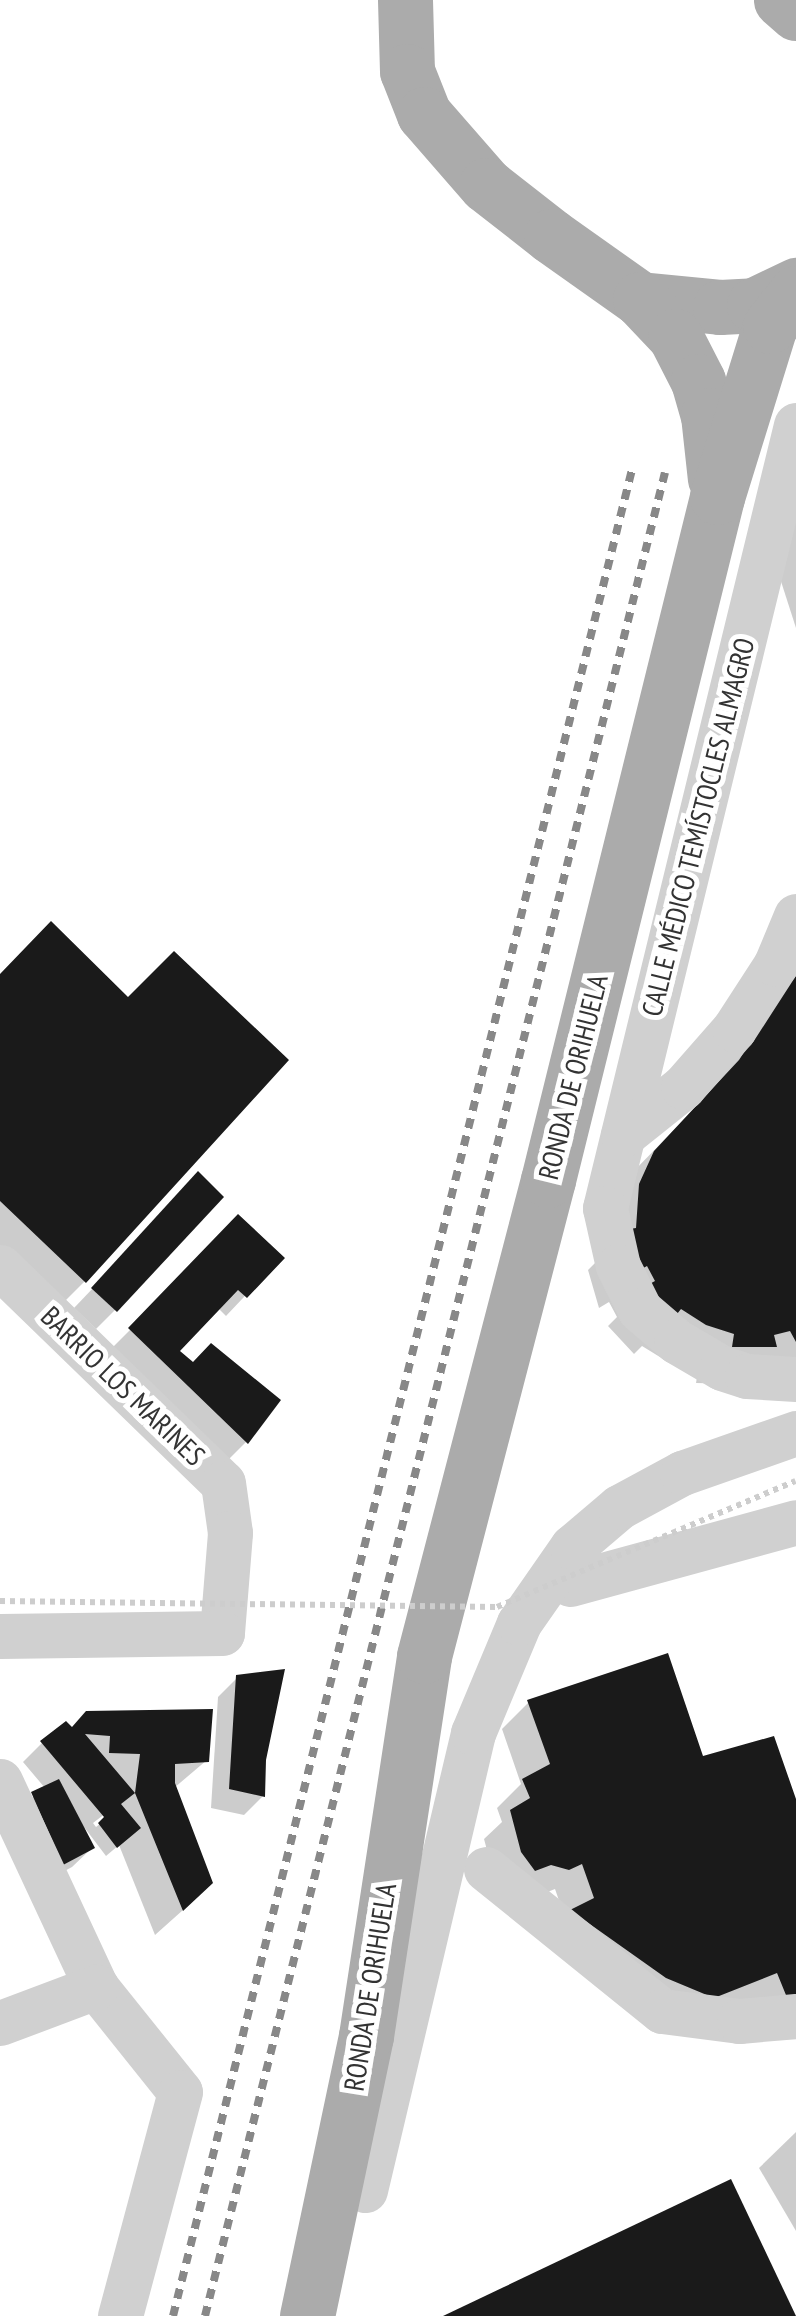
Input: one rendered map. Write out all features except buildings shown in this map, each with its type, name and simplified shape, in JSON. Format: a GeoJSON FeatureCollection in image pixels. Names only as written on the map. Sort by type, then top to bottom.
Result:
{"type":"FeatureCollection","features":[{"type":"Feature","properties":{"kind":"main road","name":"RONDA DE ORIHUELA"},"geometry":{"type":"LineString","coordinates":[[406,0],[407,71],[424,114],[486,185],[640,299],[675,336],[698,381],[708,415],[717,497]]}},
{"type":"Feature","properties":{"kind":"main road"},"geometry":{"type":"LineString","coordinates":[[782,0],[796,13]]}},
{"type":"Feature","properties":{"kind":"main road"},"geometry":{"type":"LineString","coordinates":[[640,299],[720,307],[754,304],[796,286]]}},
{"type":"Feature","properties":{"kind":"main road","name":"RONDA DE ORIHUELA"},"geometry":{"type":"LineString","coordinates":[[307,2316],[366,2036],[424,1656],[553,1162],[717,497],[770,326],[796,293]]}},
{"type":"Feature","properties":{"kind":"main road","name":"RONDA DE ORIHUELA"},"geometry":{"type":"LineString","coordinates":[[334,2316],[364,2190],[400,1972],[416,1814],[424,1656]]}},
{"type":"Feature","properties":{"kind":"street","name":"CALLE MÉDICO TEMÍSTOCLES ALMAGRO"},"geometry":{"type":"LineString","coordinates":[[796,425],[605,1208],[618,1266],[640,1310],[676,1341],[722,1368],[747,1376],[796,1379]]}},
{"type":"Feature","properties":{"kind":"street"},"geometry":{"type":"LineString","coordinates":[[774,519],[796,570]]}},
{"type":"Feature","properties":{"kind":"street"},"geometry":{"type":"LineString","coordinates":[[623,1135],[683,1087],[734,1029],[776,964],[796,916]]}},
{"type":"Feature","properties":{"kind":"street","name":"BARRIO LOS MARINES"},"geometry":{"type":"LineString","coordinates":[[0,1268],[223,1483],[230,1533],[222,1633],[0,1636]]}},
{"type":"Feature","properties":{"kind":"street"},"geometry":{"type":"LineString","coordinates":[[364,2190],[474,1733],[520,1623],[572,1547],[619,1507],[682,1473],[796,1434]]}},
{"type":"Feature","properties":{"kind":"street"},"geometry":{"type":"LineString","coordinates":[[570,1584],[792,1501]]}},
{"type":"Feature","properties":{"kind":"street"},"geometry":{"type":"LineString","coordinates":[[0,1782],[96,1986],[180,2092],[120,2316]]}},
{"type":"Feature","properties":{"kind":"street"},"geometry":{"type":"LineString","coordinates":[[486,1869],[662,2012],[738,2021],[796,2016]]}},
{"type":"Feature","properties":{"kind":"street"},"geometry":{"type":"LineString","coordinates":[[0,2023],[96,1986]]}},
{"type":"Feature","properties":{"kind":"path"},"geometry":{"type":"LineString","coordinates":[[0,1602],[497,1607],[792,1501]]}},
{"type":"Feature","properties":{"kind":"railway"},"geometry":{"type":"LineString","coordinates":[[173,2316],[633,466]]}},
{"type":"Feature","properties":{"kind":"railway"},"geometry":{"type":"LineString","coordinates":[[205,2316],[665,473]]}}]}
